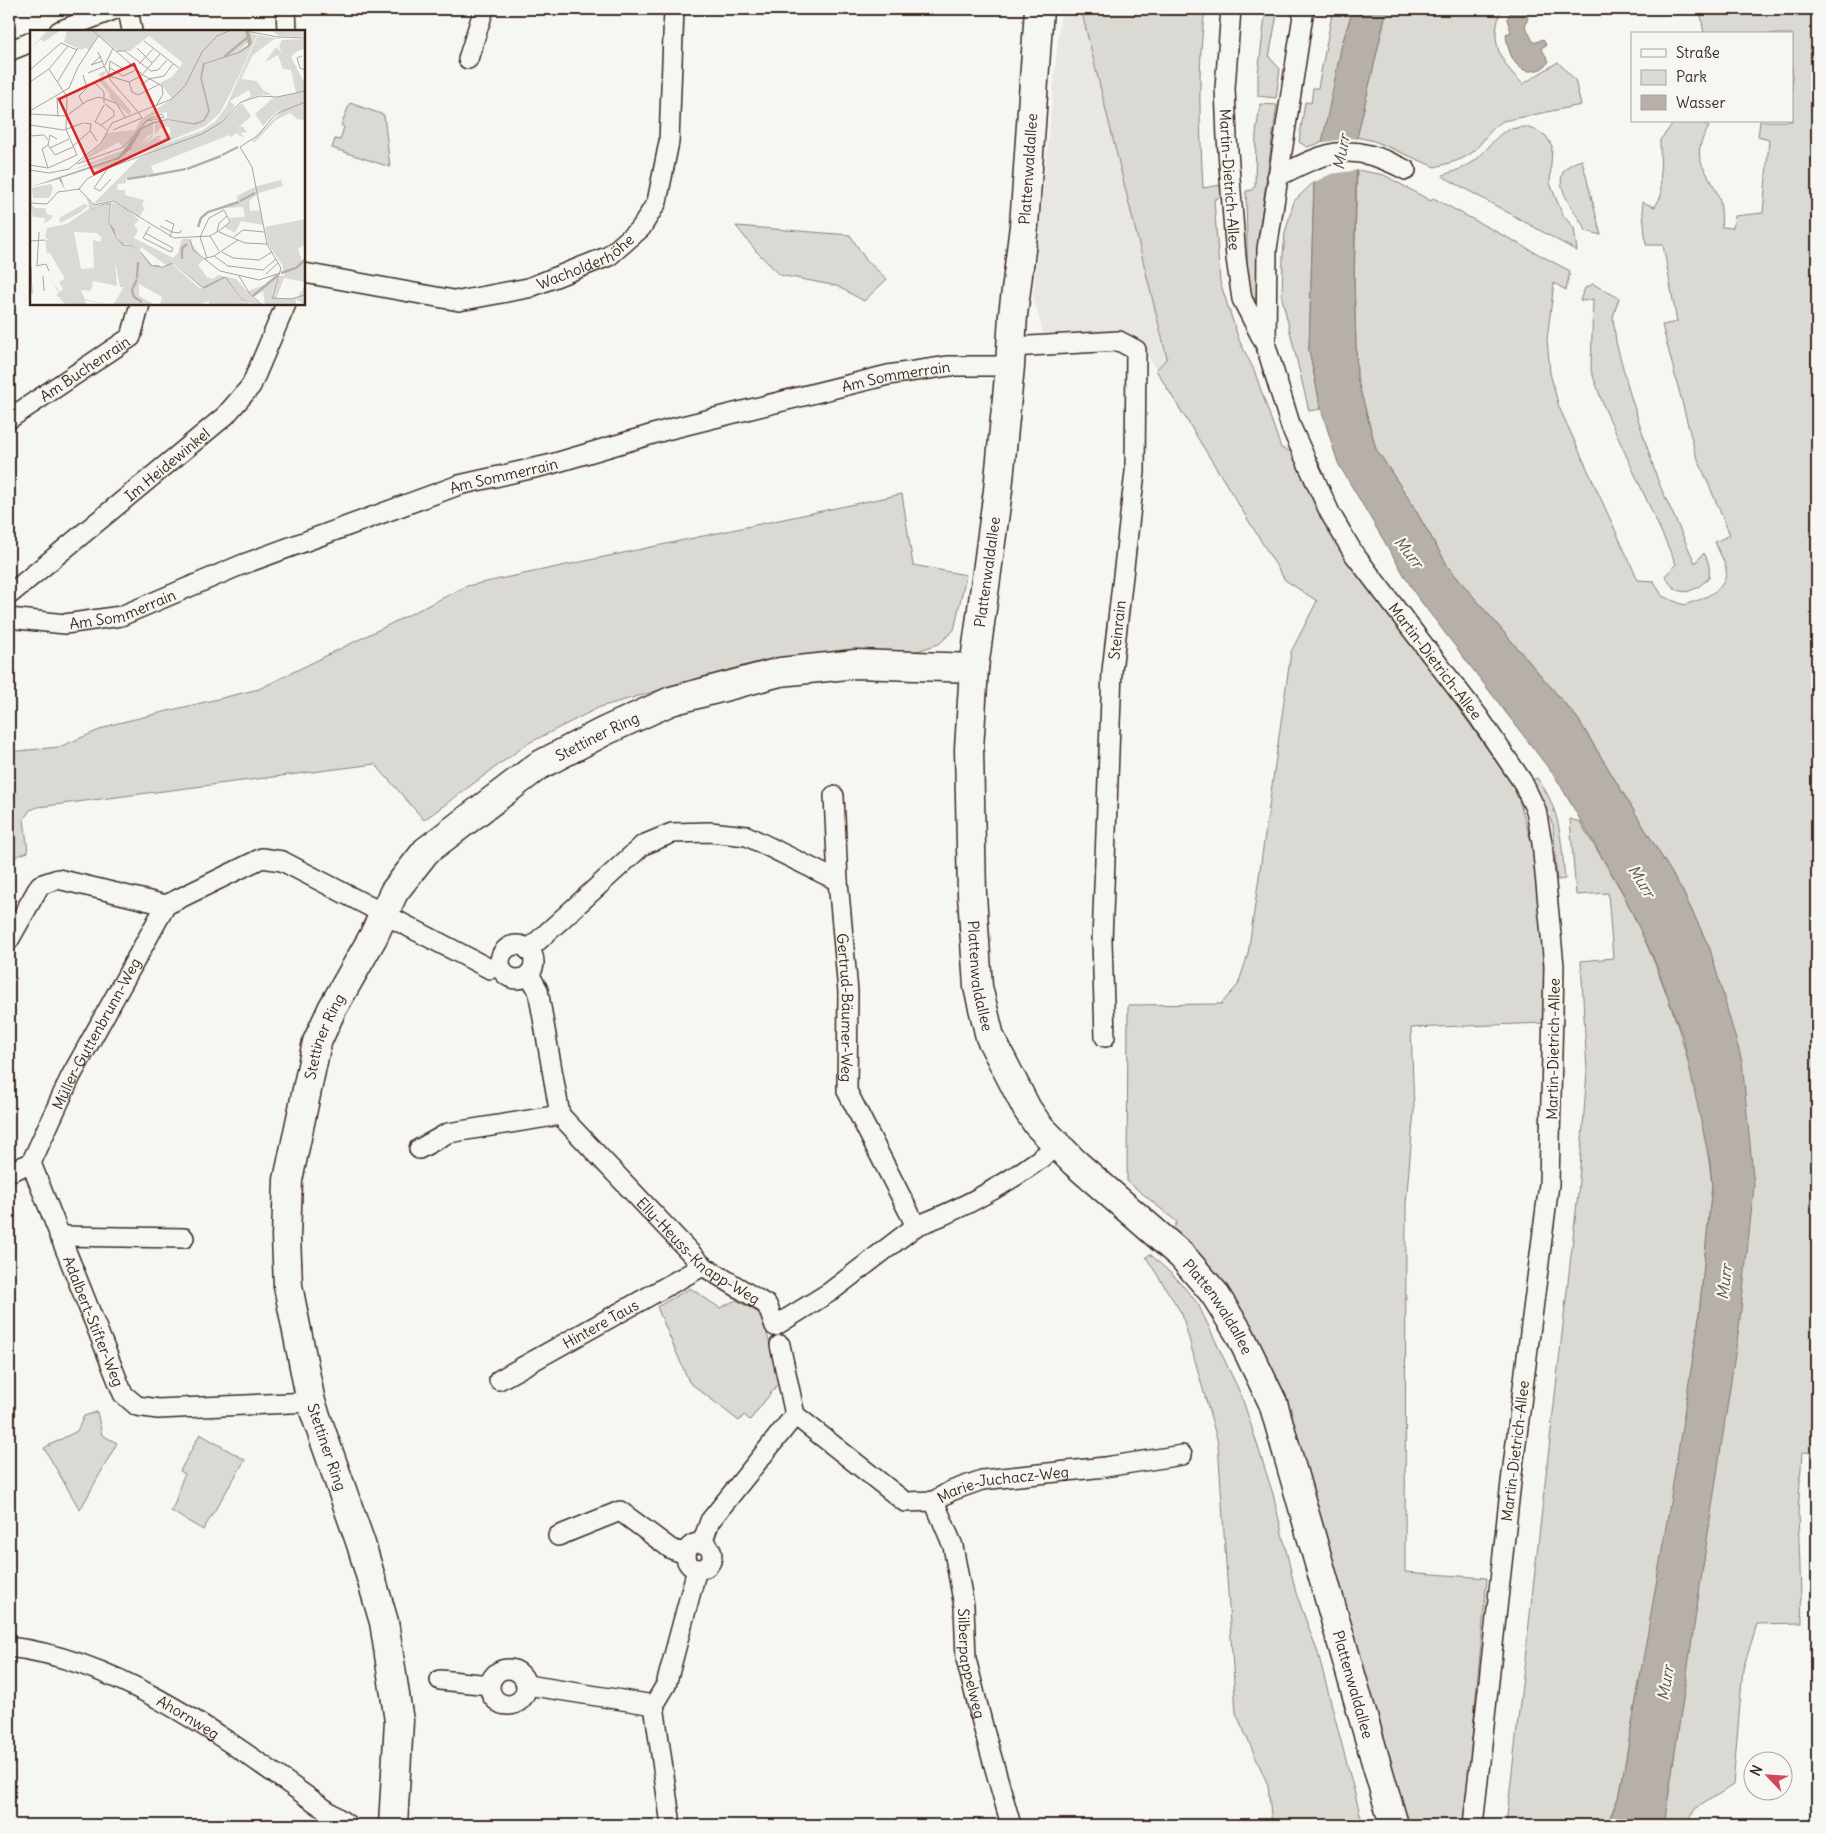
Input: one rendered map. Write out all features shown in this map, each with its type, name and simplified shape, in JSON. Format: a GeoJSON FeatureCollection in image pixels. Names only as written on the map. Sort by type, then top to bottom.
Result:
{"type":"FeatureCollection","features":[{"type":"Feature","properties":{"kind":"street"},"geometry":{"type":"LineString","coordinates":[[62,30],[116,9]]}},
{"type":"Feature","properties":{"kind":"street"},"geometry":{"type":"LineString","coordinates":[[128,9],[132,30]]}},
{"type":"Feature","properties":{"kind":"street"},"geometry":{"type":"LineString","coordinates":[[286,9],[287,30]]}},
{"type":"Feature","properties":{"kind":"street"},"geometry":{"type":"LineString","coordinates":[[468,59],[484,9]]}},
{"type":"Feature","properties":{"kind":"street","name":"Wacholderhöhe"},"geometry":{"type":"LineString","coordinates":[[305,273],[459,301],[528,288],[609,256],[641,228],[657,202],[669,142],[674,9]]}},
{"type":"Feature","properties":{"kind":"street","name":"Plattenwaldallee"},"geometry":{"type":"LineString","coordinates":[[1039,9],[1024,226],[1013,315],[1011,356],[998,490],[974,668],[969,749],[972,895],[978,987],[990,1038],[1027,1109],[1057,1146],[1182,1256],[1214,1293],[1240,1333],[1276,1412],[1394,1825]]}},
{"type":"Feature","properties":{"kind":"street","name":"Martin-Dietrich-Allee"},"geometry":{"type":"LineString","coordinates":[[1231,9],[1225,88],[1228,166],[1236,258],[1242,298],[1266,346],[1291,427],[1330,513],[1354,554],[1478,716],[1522,781],[1536,810],[1542,843],[1554,966],[1549,1184],[1511,1482],[1473,1825]]}},
{"type":"Feature","properties":{"kind":"street","name":"Martin-Dietrich-Allee"},"geometry":{"type":"LineString","coordinates":[[1266,346],[1267,249],[1304,9]]}},
{"type":"Feature","properties":{"kind":"street"},"geometry":{"type":"LineString","coordinates":[[9,51],[30,42]]}},
{"type":"Feature","properties":{"kind":"street"},"geometry":{"type":"LineString","coordinates":[[1277,177],[1329,154],[1356,152],[1387,160],[1406,170]]}},
{"type":"Feature","properties":{"kind":"street","name":"Am Buchenrain"},"geometry":{"type":"LineString","coordinates":[[9,419],[132,337],[140,305]]}},
{"type":"Feature","properties":{"kind":"street","name":"Im Heidewinkel"},"geometry":{"type":"LineString","coordinates":[[9,595],[225,416],[239,402],[251,386],[286,305]]}},
{"type":"Feature","properties":{"kind":"street","name":"Steinrain"},"geometry":{"type":"LineString","coordinates":[[1011,356],[1119,341],[1136,350],[1135,472],[1112,672],[1102,941],[1105,1037]]}},
{"type":"Feature","properties":{"kind":"street","name":"Am Sommerrain"},"geometry":{"type":"LineString","coordinates":[[9,618],[65,624],[121,616],[241,565],[459,485],[548,464],[670,429],[888,375],[1011,356]]}},
{"type":"Feature","properties":{"kind":"street","name":"Stettiner Ring"},"geometry":{"type":"LineString","coordinates":[[393,1825],[399,1721],[384,1622],[361,1544],[311,1402],[288,1286],[286,1236],[288,1180],[317,1042],[332,1009],[369,945],[383,914],[407,874],[426,852],[538,766],[605,730],[671,701],[780,672],[856,664],[974,668]]}},
{"type":"Feature","properties":{"kind":"street","name":"Gertrud-Bäumer-Weg"},"geometry":{"type":"LineString","coordinates":[[834,796],[838,881],[848,992],[847,1091],[916,1226]]}},
{"type":"Feature","properties":{"kind":"street"},"geometry":{"type":"LineString","coordinates":[[528,950],[643,845],[672,833],[710,832],[747,836],[838,881]]}},
{"type":"Feature","properties":{"kind":"street"},"geometry":{"type":"LineString","coordinates":[[9,940],[40,885],[58,879],[166,905],[262,858],[282,861],[490,968],[500,965]]}},
{"type":"Feature","properties":{"kind":"street","name":"Müller-Guttenbrunn-Weg"},"geometry":{"type":"LineString","coordinates":[[31,1163],[71,1076],[166,905]]}},
{"type":"Feature","properties":{"kind":"street"},"geometry":{"type":"LineString","coordinates":[[519,945],[528,950],[534,959],[532,970],[520,980],[509,978],[500,965],[501,955],[508,947],[519,945]]}},
{"type":"Feature","properties":{"kind":"street"},"geometry":{"type":"LineString","coordinates":[[419,1150],[448,1133],[560,1115],[538,990],[529,974]]}},
{"type":"Feature","properties":{"kind":"street","name":"Elly-Heuss-Knapp-Weg"},"geometry":{"type":"LineString","coordinates":[[560,1115],[723,1285],[767,1305],[775,1326],[830,1292],[916,1226]]}},
{"type":"Feature","properties":{"kind":"street"},"geometry":{"type":"LineString","coordinates":[[916,1226],[952,1213],[976,1200],[1028,1170],[1057,1146]]}},
{"type":"Feature","properties":{"kind":"street"},"geometry":{"type":"LineString","coordinates":[[9,1172],[31,1163]]}},
{"type":"Feature","properties":{"kind":"street","name":"Adalbert-Stifter-Weg"},"geometry":{"type":"LineString","coordinates":[[31,1163],[123,1394],[137,1406],[158,1409],[311,1402]]}},
{"type":"Feature","properties":{"kind":"street","name":"Adalbert-Stifter-Weg"},"geometry":{"type":"LineString","coordinates":[[59,1236],[184,1238]]}},
{"type":"Feature","properties":{"kind":"street","name":"Hintere Taus"},"geometry":{"type":"LineString","coordinates":[[499,1380],[703,1266]]}},
{"type":"Feature","properties":{"kind":"street"},"geometry":{"type":"LineString","coordinates":[[671,1825],[654,1705],[666,1685],[691,1561],[690,1546],[702,1543],[710,1521],[795,1415],[780,1345]]}},
{"type":"Feature","properties":{"kind":"street","name":"Marie-Juchacz-Weg"},"geometry":{"type":"LineString","coordinates":[[795,1415],[905,1502],[934,1501],[951,1491],[982,1480],[1105,1467],[1182,1455]]}},
{"type":"Feature","properties":{"kind":"street","name":"Silberpappelweg"},"geometry":{"type":"LineString","coordinates":[[934,1501],[953,1546],[964,1606],[966,1659],[984,1730],[1012,1825]]}},
{"type":"Feature","properties":{"kind":"street"},"geometry":{"type":"LineString","coordinates":[[558,1536],[620,1511],[671,1550],[691,1561]]}},
{"type":"Feature","properties":{"kind":"street","name":"Ahornweg"},"geometry":{"type":"LineString","coordinates":[[9,1647],[27,1649],[94,1668],[152,1694],[348,1825]]}},
{"type":"Feature","properties":{"kind":"street"},"geometry":{"type":"LineString","coordinates":[[511,1668],[522,1674],[527,1685],[524,1697],[520,1702],[508,1705],[497,1701],[490,1691],[490,1685],[495,1674],[500,1670],[511,1668]]}},
{"type":"Feature","properties":{"kind":"street"},"geometry":{"type":"LineString","coordinates":[[440,1680],[490,1685]]}},
{"type":"Feature","properties":{"kind":"street"},"geometry":{"type":"LineString","coordinates":[[527,1685],[654,1705]]}},
{"type":"Feature","properties":{"kind":"shaded area"},"geometry":{"type":"Polygon","coordinates":[[[1061,9],[1081,9],[1167,358],[1156,370],[1141,345],[1132,336],[1121,331],[1043,333],[1033,296],[1061,9]]]}},
{"type":"Feature","properties":{"kind":"shaded area"},"geometry":{"type":"Polygon","coordinates":[[[1817,174],[1817,461],[1810,405],[1817,174]]]}},
{"type":"Feature","properties":{"kind":"green space"},"geometry":{"type":"Polygon","coordinates":[[[1081,9],[1205,9],[1200,76],[1203,188],[1221,185],[1223,195],[1214,200],[1220,282],[1239,340],[1254,370],[1281,448],[1292,452],[1307,488],[1365,582],[1390,616],[1426,653],[1447,692],[1516,790],[1532,844],[1543,955],[1545,1023],[1411,1028],[1414,1110],[1406,1204],[1405,1572],[1487,1578],[1464,1825],[1404,1825],[1284,1399],[1258,1341],[1221,1284],[1172,1232],[1177,1222],[1127,1181],[1128,1005],[1221,1004],[1238,985],[1248,954],[1291,652],[1317,601],[1285,580],[1156,370],[1167,358],[1081,9]]]}},
{"type":"Feature","properties":{"kind":"green space"},"geometry":{"type":"Polygon","coordinates":[[[1266,9],[1278,9],[1269,57],[1280,69],[1276,98],[1258,96],[1258,74],[1266,9]]]}},
{"type":"Feature","properties":{"kind":"green space"},"geometry":{"type":"Polygon","coordinates":[[[1333,9],[1353,9],[1342,44],[1323,142],[1307,147],[1299,142],[1305,102],[1311,103],[1313,88],[1318,88],[1333,9]]]}},
{"type":"Feature","properties":{"kind":"green space"},"geometry":{"type":"Polygon","coordinates":[[[1387,9],[1502,9],[1498,20],[1496,41],[1508,68],[1523,84],[1558,62],[1575,80],[1581,105],[1503,121],[1471,153],[1456,161],[1435,167],[1374,141],[1357,137],[1387,9]]]}},
{"type":"Feature","properties":{"kind":"green space"},"geometry":{"type":"Polygon","coordinates":[[[1700,9],[1817,9],[1817,180],[1811,406],[1817,486],[1817,1453],[1802,1452],[1798,1513],[1802,1623],[1757,1624],[1743,1669],[1733,1785],[1695,1809],[1687,1825],[1664,1825],[1717,1468],[1710,949],[1682,890],[1578,719],[1449,568],[1409,499],[1376,449],[1357,378],[1354,281],[1357,170],[1384,175],[1431,201],[1433,198],[1570,271],[1566,290],[1554,283],[1547,339],[1550,373],[1559,407],[1638,580],[1654,581],[1662,596],[1684,605],[1712,593],[1723,583],[1726,576],[1726,568],[1715,542],[1730,535],[1695,452],[1662,325],[1677,322],[1663,245],[1646,245],[1642,202],[1655,207],[1661,196],[1660,140],[1674,122],[1702,122],[1709,127],[1703,138],[1699,155],[1719,199],[1722,227],[1733,228],[1735,216],[1763,213],[1769,140],[1758,137],[1760,122],[1794,122],[1794,32],[1704,32],[1700,9]]]}},
{"type":"Feature","properties":{"kind":"green space"},"geometry":{"type":"Polygon","coordinates":[[[350,103],[384,115],[390,167],[332,148],[335,139],[340,140],[344,127],[341,125],[350,103]]]}},
{"type":"Feature","properties":{"kind":"green space"},"geometry":{"type":"Polygon","coordinates":[[[1260,104],[1277,105],[1258,240],[1259,290],[1257,297],[1254,299],[1248,294],[1246,191],[1252,190],[1255,186],[1256,134],[1260,104]]]}},
{"type":"Feature","properties":{"kind":"green space"},"geometry":{"type":"Polygon","coordinates":[[[1525,127],[1536,130],[1546,136],[1552,146],[1550,183],[1562,214],[1574,228],[1577,251],[1443,175],[1469,165],[1504,132],[1525,127]]]}},
{"type":"Feature","properties":{"kind":"green space"},"geometry":{"type":"Polygon","coordinates":[[[1582,160],[1601,235],[1586,231],[1569,202],[1561,182],[1563,173],[1569,166],[1582,160]]]}},
{"type":"Feature","properties":{"kind":"green space"},"geometry":{"type":"Polygon","coordinates":[[[1314,182],[1309,350],[1321,409],[1309,411],[1282,298],[1285,233],[1294,201],[1314,182]]]}},
{"type":"Feature","properties":{"kind":"green space"},"geometry":{"type":"Polygon","coordinates":[[[736,226],[850,235],[866,260],[887,279],[864,301],[837,286],[780,275],[756,251],[736,226]]]}},
{"type":"Feature","properties":{"kind":"green space"},"geometry":{"type":"Polygon","coordinates":[[[1593,284],[1619,298],[1613,317],[1616,342],[1630,394],[1658,481],[1695,563],[1704,553],[1708,562],[1709,578],[1697,588],[1686,592],[1675,588],[1665,576],[1676,564],[1604,407],[1591,370],[1593,299],[1580,300],[1585,288],[1593,284]]]}},
{"type":"Feature","properties":{"kind":"green space"},"geometry":{"type":"Polygon","coordinates":[[[902,494],[913,565],[966,575],[954,630],[939,644],[917,651],[890,654],[822,653],[751,664],[600,707],[527,744],[424,820],[375,764],[38,807],[30,810],[24,819],[28,852],[9,859],[9,752],[59,747],[114,724],[259,689],[467,586],[902,494]]]}},
{"type":"Feature","properties":{"kind":"green space"},"geometry":{"type":"Polygon","coordinates":[[[1537,778],[1551,802],[1555,814],[1561,838],[1565,879],[1557,880],[1553,825],[1532,780],[1537,778]]]}},
{"type":"Feature","properties":{"kind":"green space"},"geometry":{"type":"Polygon","coordinates":[[[1570,819],[1580,822],[1613,876],[1640,928],[1655,964],[1681,1036],[1691,1073],[1707,1147],[1712,1185],[1698,1325],[1673,1493],[1620,1793],[1607,1825],[1506,1825],[1578,1194],[1587,1071],[1581,961],[1613,958],[1608,893],[1576,895],[1570,819]]]}},
{"type":"Feature","properties":{"kind":"green space"},"geometry":{"type":"Polygon","coordinates":[[[1150,1254],[1178,1280],[1198,1304],[1242,1397],[1273,1494],[1296,1593],[1318,1653],[1363,1825],[1272,1825],[1268,1785],[1236,1713],[1218,1443],[1182,1314],[1146,1257],[1150,1254]]]}},
{"type":"Feature","properties":{"kind":"green space"},"geometry":{"type":"Polygon","coordinates":[[[690,1288],[720,1308],[736,1300],[761,1314],[781,1380],[750,1420],[744,1415],[739,1421],[689,1382],[657,1307],[690,1288]]]}},
{"type":"Feature","properties":{"kind":"green space"},"geometry":{"type":"Polygon","coordinates":[[[97,1412],[102,1435],[117,1443],[80,1510],[44,1448],[77,1431],[84,1416],[97,1412]]]}},
{"type":"Feature","properties":{"kind":"green space"},"geometry":{"type":"Polygon","coordinates":[[[200,1434],[245,1460],[203,1530],[171,1511],[185,1474],[180,1471],[200,1434]]]}},
{"type":"Feature","properties":{"kind":"water","name":"Murr"},"geometry":{"type":"Polygon","coordinates":[[[1353,9],[1387,9],[1357,138],[1354,281],[1357,378],[1376,449],[1409,499],[1449,568],[1578,719],[1682,890],[1710,949],[1742,1061],[1754,1186],[1739,1328],[1664,1825],[1607,1825],[1620,1793],[1668,1515],[1698,1325],[1712,1185],[1710,1163],[1683,1038],[1656,964],[1623,893],[1556,778],[1416,595],[1338,463],[1321,409],[1309,350],[1314,182],[1342,44],[1353,9]]]}},
{"type":"Feature","properties":{"kind":"water"},"geometry":{"type":"Polygon","coordinates":[[[1512,9],[1525,10],[1528,18],[1525,26],[1534,43],[1543,39],[1546,45],[1541,48],[1549,61],[1541,69],[1529,71],[1523,69],[1518,66],[1510,54],[1506,34],[1511,32],[1507,19],[1512,9]]]}},
{"type":"Feature","properties":{"kind":"pier"},"geometry":{"type":"Polygon","coordinates":[[[1349,138],[1360,139],[1359,170],[1331,174],[1311,184],[1320,143],[1349,138]]]}}]}
